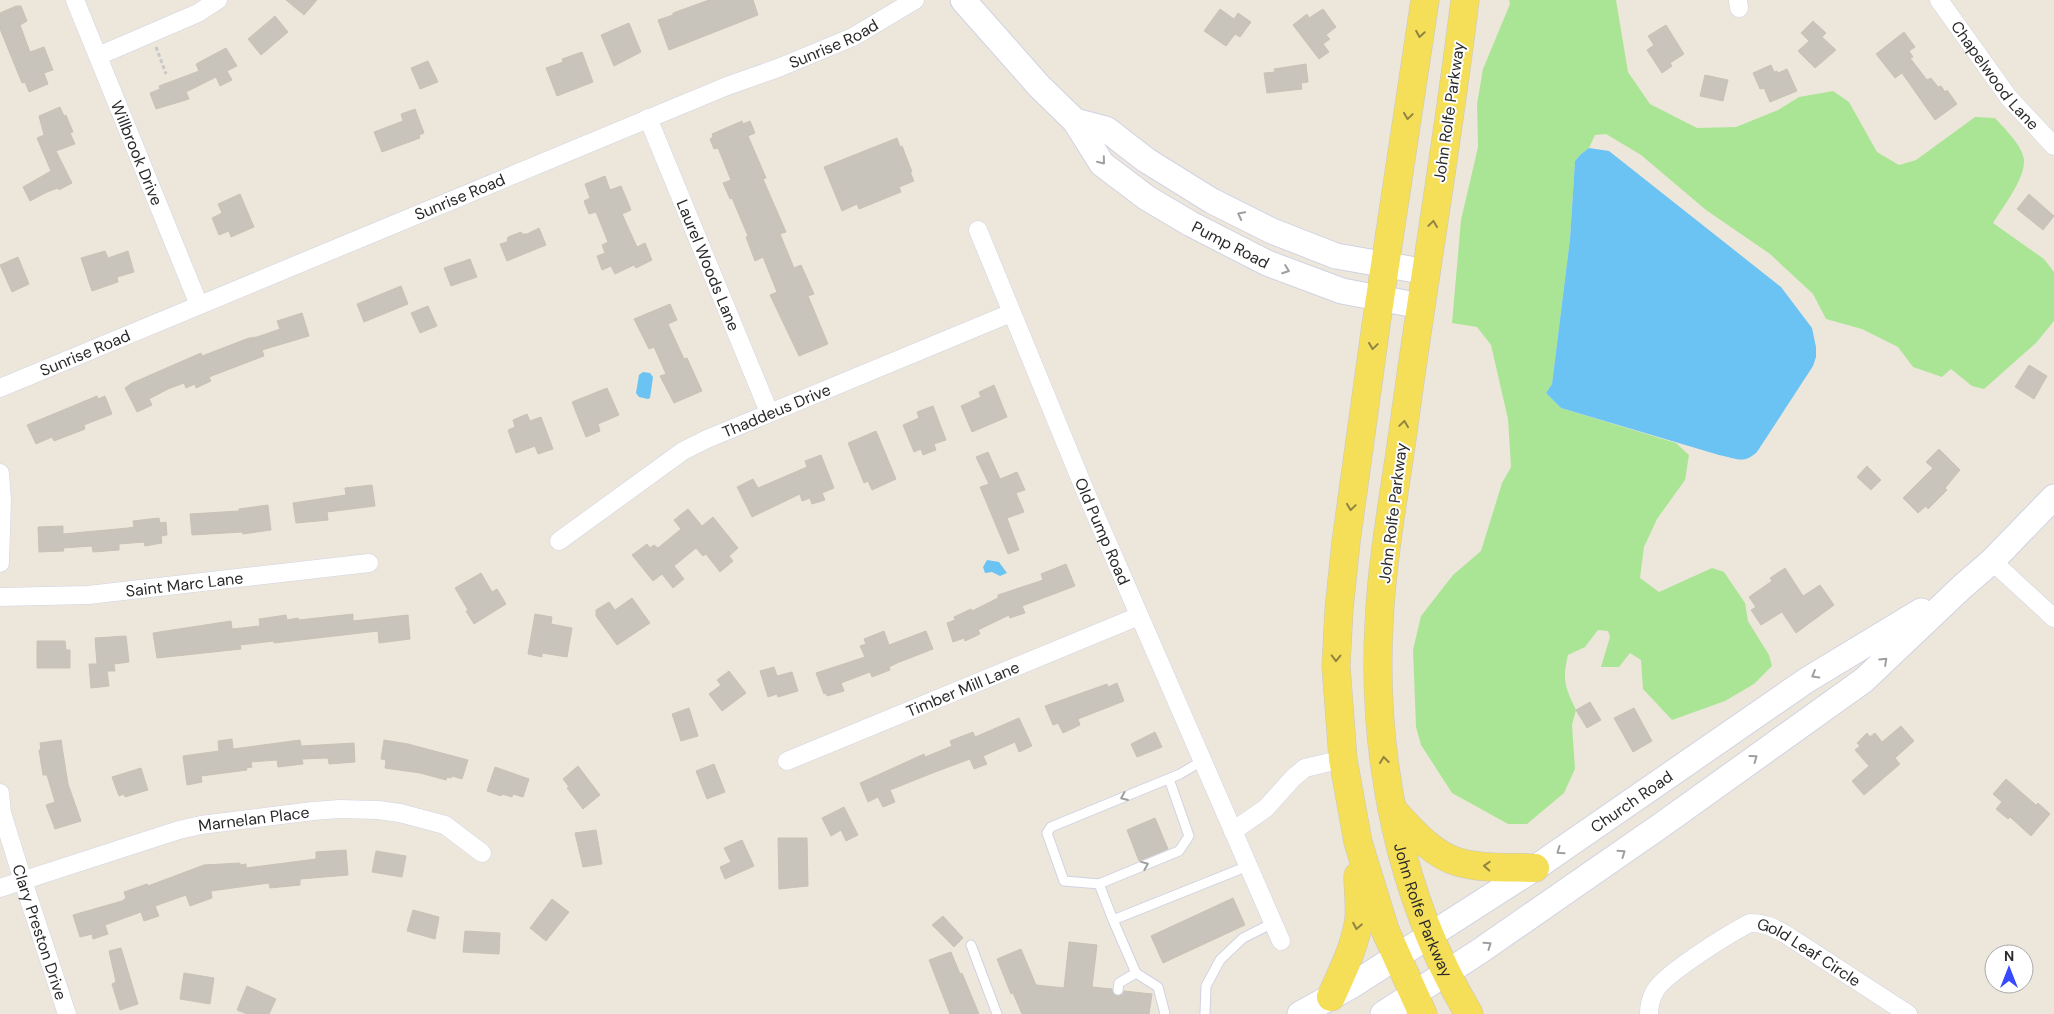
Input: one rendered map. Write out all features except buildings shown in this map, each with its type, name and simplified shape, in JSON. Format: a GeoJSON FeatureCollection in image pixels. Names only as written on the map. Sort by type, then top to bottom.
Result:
{"type":"FeatureCollection","features":[{"type":"Feature","properties":{"kind":"main road","name":"Pump Road"},"geometry":{"type":"LineString","coordinates":[[963,0],[1039,86],[1075,121],[1102,164],[1147,198],[1191,224],[1267,263],[1342,291],[1421,306]]}},
{"type":"Feature","properties":{"kind":"main road"},"geometry":{"type":"LineString","coordinates":[[1418,1004],[1396,958],[1374,899],[1358,842],[1343,759],[1336,666],[1339,609],[1380,298],[1425,0]]}},
{"type":"Feature","properties":{"kind":"main road","name":"John Rolfe Parkway"},"geometry":{"type":"LineString","coordinates":[[1465,0],[1391,515],[1379,621],[1378,658],[1381,727],[1391,808],[1418,906],[1469,1014]]}},
{"type":"Feature","properties":{"kind":"main road","name":"Pump Road"},"geometry":{"type":"LineString","coordinates":[[1075,121],[1106,129],[1146,160],[1212,201],[1272,231],[1336,256],[1427,272]]}},
{"type":"Feature","properties":{"kind":"main road","name":"Church Road"},"geometry":{"type":"LineString","coordinates":[[1382,1014],[1418,1004],[1448,973],[1663,824],[1864,680],[1962,587],[1992,562],[2054,497]]}},
{"type":"Feature","properties":{"kind":"main road","name":"Church Road"},"geometry":{"type":"LineString","coordinates":[[1300,1014],[1396,958],[1536,868],[1807,680],[1962,587]]}},
{"type":"Feature","properties":{"kind":"main road"},"geometry":{"type":"LineString","coordinates":[[1391,808],[1416,836],[1444,856],[1456,862],[1469,865],[1536,868]]}},
{"type":"Feature","properties":{"kind":"main road"},"geometry":{"type":"LineString","coordinates":[[1331,997],[1347,961],[1358,921],[1358,842]]}},
{"type":"Feature","properties":{"kind":"street","name":"Willbrook Drive"},"geometry":{"type":"LineString","coordinates":[[75,0],[199,305]]}},
{"type":"Feature","properties":{"kind":"street"},"geometry":{"type":"LineString","coordinates":[[98,56],[151,35],[198,13],[218,0]]}},
{"type":"Feature","properties":{"kind":"street","name":"Sunrise Road"},"geometry":{"type":"LineString","coordinates":[[0,388],[648,118],[853,37],[915,0]]}},
{"type":"Feature","properties":{"kind":"street","name":"Chapelwood Lane"},"geometry":{"type":"LineString","coordinates":[[1939,0],[2009,98],[2054,146]]}},
{"type":"Feature","properties":{"kind":"street","name":"Laurel Woods Lane"},"geometry":{"type":"LineString","coordinates":[[648,118],[769,412]]}},
{"type":"Feature","properties":{"kind":"street","name":"Old Pump Road"},"geometry":{"type":"LineString","coordinates":[[978,230],[1139,616],[1281,941]]}},
{"type":"Feature","properties":{"kind":"street","name":"Thaddeus Drive"},"geometry":{"type":"LineString","coordinates":[[559,541],[683,451],[769,412],[1011,313]]}},
{"type":"Feature","properties":{"kind":"street"},"geometry":{"type":"LineString","coordinates":[[0,473],[2,501],[0,563]]}},
{"type":"Feature","properties":{"kind":"street"},"geometry":{"type":"LineString","coordinates":[[1992,562],[2054,618]]}},
{"type":"Feature","properties":{"kind":"street","name":"Saint Marc Lane"},"geometry":{"type":"LineString","coordinates":[[0,597],[88,595],[369,563]]}},
{"type":"Feature","properties":{"kind":"street","name":"Timber Mill Lane"},"geometry":{"type":"LineString","coordinates":[[787,761],[1139,616]]}},
{"type":"Feature","properties":{"kind":"street"},"geometry":{"type":"LineString","coordinates":[[1233,831],[1266,808],[1294,777],[1305,768],[1343,759]]}},
{"type":"Feature","properties":{"kind":"street","name":"Clary Preston Drive"},"geometry":{"type":"LineString","coordinates":[[0,793],[2,812],[67,1014]]}},
{"type":"Feature","properties":{"kind":"street","name":"Marnelan Place"},"geometry":{"type":"LineString","coordinates":[[0,888],[179,830],[202,825],[339,809],[378,810],[445,825],[482,854]]}},
{"type":"Feature","properties":{"kind":"street","name":"Gold Leaf Circle"},"geometry":{"type":"LineString","coordinates":[[1649,1014],[1654,992],[1670,975],[1750,923],[1773,926],[1908,1014]]}},
{"type":"Feature","properties":{"kind":"lane"},"geometry":{"type":"LineString","coordinates":[[1169,779],[1189,836],[1179,851],[1099,884],[1064,881],[1047,833],[1051,827],[1169,779],[1202,761]]}},
{"type":"Feature","properties":{"kind":"lane"},"geometry":{"type":"LineString","coordinates":[[1113,920],[1248,866]]}},
{"type":"Feature","properties":{"kind":"lane"},"geometry":{"type":"LineString","coordinates":[[1099,884],[1136,973],[1158,987],[1165,1014]]}},
{"type":"Feature","properties":{"kind":"lane"},"geometry":{"type":"LineString","coordinates":[[1205,1014],[1206,986],[1220,960],[1243,938],[1273,923]]}},
{"type":"Feature","properties":{"kind":"lane"},"geometry":{"type":"LineString","coordinates":[[971,945],[997,1014]]}},
{"type":"Feature","properties":{"kind":"lane"},"geometry":{"type":"LineString","coordinates":[[1118,990],[1119,983],[1136,973]]}},
{"type":"Feature","properties":{"kind":"path"},"geometry":{"type":"LineString","coordinates":[[151,35],[166,74]]}},
{"type":"Feature","properties":{"kind":"green space"},"geometry":{"type":"Polygon","coordinates":[[[1509,0],[1616,0],[1628,72],[1650,104],[1697,128],[1736,127],[1778,110],[1799,97],[1833,91],[1849,102],[1877,152],[1899,165],[1916,160],[1975,117],[1995,118],[2017,143],[2024,160],[2021,176],[1993,223],[2044,259],[2054,272],[2054,321],[2036,343],[1984,389],[1972,386],[1951,369],[1942,377],[1913,367],[1898,347],[1862,329],[1826,319],[1813,294],[1770,254],[1706,210],[1641,155],[1606,134],[1595,135],[1589,148],[1575,161],[1570,239],[1552,384],[1546,393],[1561,408],[1676,443],[1689,455],[1685,480],[1657,519],[1644,547],[1640,578],[1659,592],[1712,568],[1724,572],[1745,603],[1748,621],[1769,655],[1772,666],[1754,684],[1725,701],[1672,720],[1643,689],[1641,660],[1630,653],[1619,667],[1601,667],[1610,637],[1608,631],[1598,630],[1585,647],[1568,655],[1566,664],[1566,683],[1576,710],[1572,725],[1575,769],[1564,793],[1527,824],[1508,824],[1452,793],[1421,745],[1416,727],[1413,650],[1421,616],[1453,575],[1481,551],[1502,483],[1511,467],[1508,419],[1491,345],[1477,327],[1452,323],[1461,220],[1478,147],[1477,104],[1483,69],[1510,4],[1509,0]]]}},
{"type":"Feature","properties":{"kind":"water"},"geometry":{"type":"Polygon","coordinates":[[[1589,148],[1609,151],[1781,287],[1812,328],[1816,347],[1816,357],[1813,366],[1757,452],[1752,456],[1739,459],[1719,455],[1561,408],[1546,393],[1552,384],[1570,239],[1575,161],[1589,148]]]}},
{"type":"Feature","properties":{"kind":"water"},"geometry":{"type":"Polygon","coordinates":[[[643,372],[650,373],[653,377],[650,398],[648,399],[639,397],[636,393],[639,375],[643,372]]]}},
{"type":"Feature","properties":{"kind":"water"},"geometry":{"type":"Polygon","coordinates":[[[987,560],[999,562],[1007,573],[1000,576],[992,572],[985,573],[983,567],[987,560]]]}}]}
